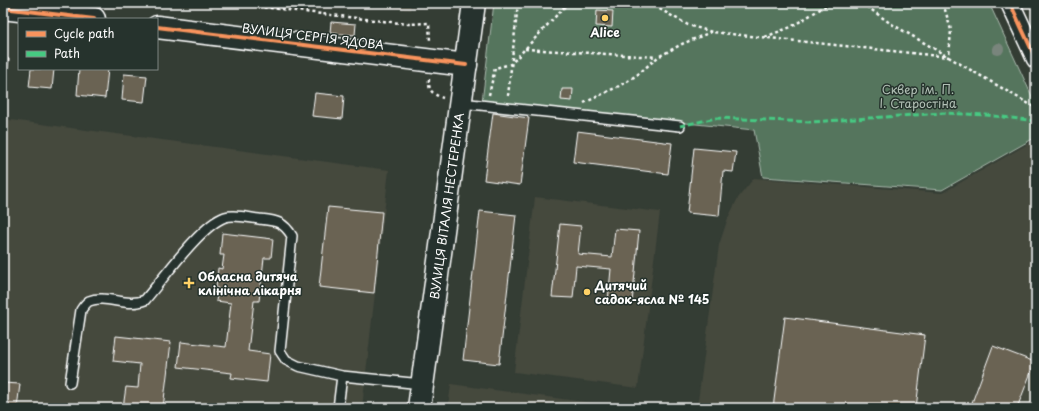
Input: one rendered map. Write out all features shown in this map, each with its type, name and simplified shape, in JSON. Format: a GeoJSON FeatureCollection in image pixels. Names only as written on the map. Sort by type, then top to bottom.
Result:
{"type":"FeatureCollection","features":[{"type":"Feature","properties":{"kind":"main road","name":"ВУЛИЦЯ ВІТАЛІЯ НЕСТЕРЕНКА"},"geometry":{"type":"LineString","coordinates":[[419,408],[474,3]]}},
{"type":"Feature","properties":{"kind":"main road"},"geometry":{"type":"LineString","coordinates":[[3,8],[86,18]]}},
{"type":"Feature","properties":{"kind":"main road","name":"ВУЛИЦЯ СЕРГІЯ ЯДОВА"},"geometry":{"type":"LineString","coordinates":[[158,27],[466,65]]}},
{"type":"Feature","properties":{"kind":"street"},"geometry":{"type":"LineString","coordinates":[[1010,3],[1036,59]]}},
{"type":"Feature","properties":{"kind":"lane"},"geometry":{"type":"LineString","coordinates":[[461,103],[680,126]]}},
{"type":"Feature","properties":{"kind":"lane"},"geometry":{"type":"LineString","coordinates":[[70,382],[81,310],[88,301],[96,300],[137,304],[145,300],[196,239],[217,221],[227,216],[274,221],[286,226],[292,236],[280,351],[286,360],[298,366],[342,376],[422,384]]}},
{"type":"Feature","properties":{"kind":"lane"},"geometry":{"type":"LineString","coordinates":[[338,408],[342,376]]}},
{"type":"Feature","properties":{"kind":"path"},"geometry":{"type":"LineString","coordinates":[[228,3],[408,24],[429,23]]}},
{"type":"Feature","properties":{"kind":"path"},"geometry":{"type":"LineString","coordinates":[[507,108],[518,3]]}},
{"type":"Feature","properties":{"kind":"path"},"geometry":{"type":"LineString","coordinates":[[511,64],[568,3]]}},
{"type":"Feature","properties":{"kind":"path"},"geometry":{"type":"LineString","coordinates":[[649,3],[688,25],[712,32],[949,57]]}},
{"type":"Feature","properties":{"kind":"path"},"geometry":{"type":"LineString","coordinates":[[765,37],[790,27],[830,3]]}},
{"type":"Feature","properties":{"kind":"path"},"geometry":{"type":"LineString","coordinates":[[862,3],[890,23],[1036,108]]}},
{"type":"Feature","properties":{"kind":"path"},"geometry":{"type":"LineString","coordinates":[[943,3],[951,30],[949,57]]}},
{"type":"Feature","properties":{"kind":"path"},"geometry":{"type":"LineString","coordinates":[[566,114],[603,92],[619,86],[637,75],[658,57],[682,44],[712,32]]}},
{"type":"Feature","properties":{"kind":"path"},"geometry":{"type":"LineString","coordinates":[[525,49],[658,57]]}},
{"type":"Feature","properties":{"kind":"shaded area"},"geometry":{"type":"Polygon","coordinates":[[[352,3],[411,3],[410,10],[352,3]]]}},
{"type":"Feature","properties":{"kind":"shaded area","name":"Обласна дитяча клінічна лікарня"},"geometry":{"type":"Polygon","coordinates":[[[3,119],[389,170],[362,408],[3,408],[3,119]]]}},
{"type":"Feature","properties":{"kind":"shaded area"},"geometry":{"type":"Polygon","coordinates":[[[1033,141],[1036,147],[1036,408],[697,408],[719,245],[728,218],[738,198],[754,178],[942,193],[1033,141]]]}},
{"type":"Feature","properties":{"kind":"shaded area","name":"Дитячий садок-ясла № 145"},"geometry":{"type":"Polygon","coordinates":[[[535,197],[660,212],[638,388],[514,372],[535,197]]]}},
{"type":"Feature","properties":{"kind":"shaded area"},"geometry":{"type":"Polygon","coordinates":[[[451,384],[629,408],[448,408],[451,384]]]}},
{"type":"Feature","properties":{"kind":"green space","name":"Сквер ім. П. І. Старостіна"},"geometry":{"type":"Polygon","coordinates":[[[494,3],[989,3],[1036,105],[1036,137],[942,190],[763,177],[754,130],[482,102],[494,3]]]}},
{"type":"Feature","properties":{"kind":"building","name":"Alice"},"geometry":{"type":"Polygon","coordinates":[[[597,10],[613,11],[612,27],[596,26],[597,10]]]}},
{"type":"Feature","properties":{"kind":"building"},"geometry":{"type":"Polygon","coordinates":[[[331,22],[356,24],[355,35],[330,33],[331,22]]]}},
{"type":"Feature","properties":{"kind":"building"},"geometry":{"type":"Polygon","coordinates":[[[3,58],[9,59],[6,84],[3,84],[3,58]]]}},
{"type":"Feature","properties":{"kind":"building"},"geometry":{"type":"Polygon","coordinates":[[[31,70],[54,70],[52,89],[29,87],[31,70]]]}},
{"type":"Feature","properties":{"kind":"building"},"geometry":{"type":"Polygon","coordinates":[[[79,70],[108,70],[105,98],[77,95],[79,70]]]}},
{"type":"Feature","properties":{"kind":"building"},"geometry":{"type":"Polygon","coordinates":[[[124,74],[147,76],[144,102],[122,100],[124,74]]]}},
{"type":"Feature","properties":{"kind":"building"},"geometry":{"type":"Polygon","coordinates":[[[562,89],[573,89],[572,101],[561,100],[562,89]]]}},
{"type":"Feature","properties":{"kind":"building"},"geometry":{"type":"Polygon","coordinates":[[[315,93],[344,96],[342,119],[312,116],[315,93]]]}},
{"type":"Feature","properties":{"kind":"building"},"geometry":{"type":"Polygon","coordinates":[[[493,113],[529,118],[520,185],[484,180],[493,113]]]}},
{"type":"Feature","properties":{"kind":"building"},"geometry":{"type":"Polygon","coordinates":[[[577,131],[672,143],[668,174],[573,162],[577,131]]]}},
{"type":"Feature","properties":{"kind":"building"},"geometry":{"type":"Polygon","coordinates":[[[694,148],[736,152],[733,172],[723,171],[719,216],[687,213],[694,148]]]}},
{"type":"Feature","properties":{"kind":"building"},"geometry":{"type":"Polygon","coordinates":[[[328,207],[382,212],[374,293],[319,287],[328,207]]]}},
{"type":"Feature","properties":{"kind":"building"},"geometry":{"type":"Polygon","coordinates":[[[480,211],[516,215],[499,364],[463,360],[480,211]]]}},
{"type":"Feature","properties":{"kind":"building"},"geometry":{"type":"Polygon","coordinates":[[[560,224],[581,226],[578,254],[612,257],[615,229],[639,231],[632,303],[608,301],[611,269],[576,266],[573,298],[552,297],[560,224]]]}},
{"type":"Feature","properties":{"kind":"building"},"geometry":{"type":"Polygon","coordinates":[[[222,233],[273,239],[271,258],[264,258],[259,301],[254,301],[248,351],[270,354],[267,382],[231,378],[232,373],[178,367],[181,342],[226,347],[231,303],[216,301],[218,288],[216,288],[218,268],[222,269],[224,255],[220,255],[222,233]]]}},
{"type":"Feature","properties":{"kind":"building"},"geometry":{"type":"Polygon","coordinates":[[[785,317],[925,335],[916,408],[773,408],[785,317]]]}},
{"type":"Feature","properties":{"kind":"building"},"geometry":{"type":"Polygon","coordinates":[[[116,336],[171,342],[163,408],[123,408],[126,387],[138,388],[140,364],[113,361],[116,336]]]}},
{"type":"Feature","properties":{"kind":"building"},"geometry":{"type":"Polygon","coordinates":[[[993,346],[1035,362],[1017,408],[970,408],[993,346]]]}},
{"type":"Feature","properties":{"kind":"building"},"geometry":{"type":"Polygon","coordinates":[[[3,383],[20,384],[17,408],[3,408],[3,383]]]}},
{"type":"Feature","properties":{"kind":"marked path"},"geometry":{"type":"LineString","coordinates":[[680,126],[716,118],[811,122],[943,113],[986,115],[1036,121]]}},
{"type":"Feature","properties":{"kind":"cycle path"},"geometry":{"type":"LineString","coordinates":[[1010,3],[1036,59]]}},
{"type":"Feature","properties":{"kind":"cycle path"},"geometry":{"type":"LineString","coordinates":[[3,8],[86,18]]}},
{"type":"Feature","properties":{"kind":"cycle path"},"geometry":{"type":"LineString","coordinates":[[158,27],[466,65]]}},
{"type":"Feature","properties":{"kind":"place","name":"Alice"},"geometry":{"type":"Point","coordinates":[605,18]}},
{"type":"Feature","properties":{"kind":"place","name":"Обласна дитяча клінічна лікарня"},"geometry":{"type":"Point","coordinates":[189,283]}},
{"type":"Feature","properties":{"kind":"place","name":"Дитячий садок-ясла № 145"},"geometry":{"type":"Point","coordinates":[587,292]}}]}
